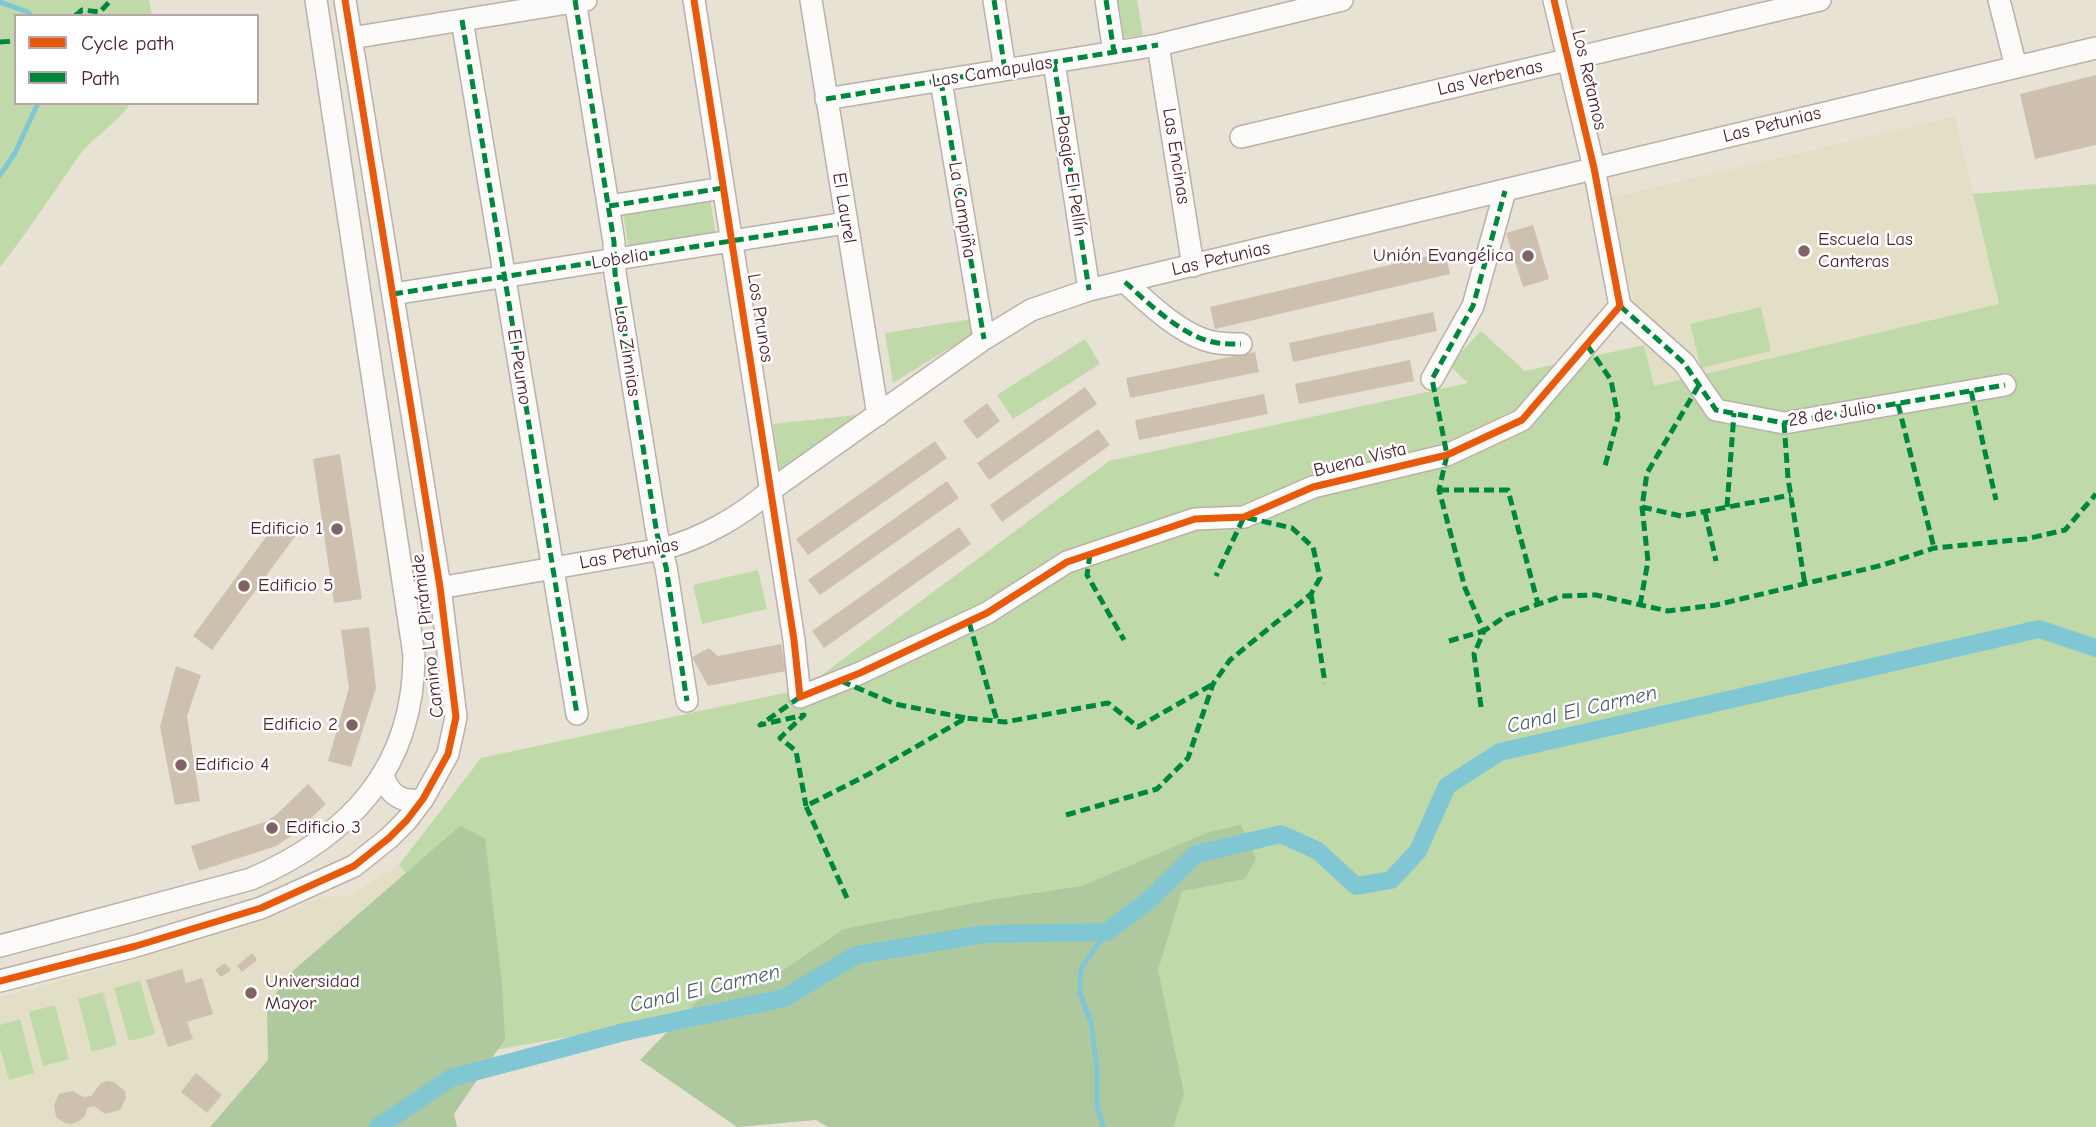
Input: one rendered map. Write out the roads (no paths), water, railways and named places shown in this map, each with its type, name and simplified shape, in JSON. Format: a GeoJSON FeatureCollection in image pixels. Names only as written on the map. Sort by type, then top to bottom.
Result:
{"type":"FeatureCollection","features":[{"type":"Feature","properties":{"kind":"street","name":"Camino La Pirámide"},"geometry":{"type":"LineString","coordinates":[[0,946],[251,879],[282,866],[341,825],[383,774],[402,737],[412,697],[414,655],[316,0]]}},
{"type":"Feature","properties":{"kind":"street","name":"Camino La Pirámide"},"geometry":{"type":"LineString","coordinates":[[0,981],[136,946],[261,908],[354,866],[388,838],[424,799],[448,754],[456,717],[440,587],[345,0]]}},
{"type":"Feature","properties":{"kind":"street","name":"Los Prunos"},"geometry":{"type":"LineString","coordinates":[[694,0],[794,640]]}},
{"type":"Feature","properties":{"kind":"street","name":"El Laurel"},"geometry":{"type":"LineString","coordinates":[[811,0],[877,415]]}},
{"type":"Feature","properties":{"kind":"street"},"geometry":{"type":"LineString","coordinates":[[994,0],[1005,70]]}},
{"type":"Feature","properties":{"kind":"street"},"geometry":{"type":"LineString","coordinates":[[1106,0],[1114,52]]}},
{"type":"Feature","properties":{"kind":"street","name":"Las Camapulas"},"geometry":{"type":"LineString","coordinates":[[827,99],[1158,45],[1342,0]]}},
{"type":"Feature","properties":{"kind":"street","name":"Los Retamos"},"geometry":{"type":"LineString","coordinates":[[1554,0],[1594,168]]}},
{"type":"Feature","properties":{"kind":"street","name":"Las Verbenas"},"geometry":{"type":"LineString","coordinates":[[1241,137],[1820,0]]}},
{"type":"Feature","properties":{"kind":"street"},"geometry":{"type":"LineString","coordinates":[[1999,0],[2016,67]]}},
{"type":"Feature","properties":{"kind":"street"},"geometry":{"type":"LineString","coordinates":[[351,38],[579,1]]}},
{"type":"Feature","properties":{"kind":"street","name":"Las Zinnias"},"geometry":{"type":"LineString","coordinates":[[579,1],[614,242],[619,300],[687,701]]}},
{"type":"Feature","properties":{"kind":"street","name":"El Peumo"},"geometry":{"type":"LineString","coordinates":[[462,20],[577,714]]}},
{"type":"Feature","properties":{"kind":"street","name":"Las Encinas"},"geometry":{"type":"LineString","coordinates":[[1158,45],[1193,266]]}},
{"type":"Feature","properties":{"kind":"street","name":"Las Petunias"},"geometry":{"type":"LineString","coordinates":[[405,594],[662,549],[688,542],[757,502],[984,339],[1031,310],[1089,290],[2096,48]]}},
{"type":"Feature","properties":{"kind":"street","name":"Pasaje El Pellín"},"geometry":{"type":"LineString","coordinates":[[1054,62],[1089,290]]}},
{"type":"Feature","properties":{"kind":"street","name":"La Campiña"},"geometry":{"type":"LineString","coordinates":[[941,81],[984,339]]}},
{"type":"Feature","properties":{"kind":"street"},"geometry":{"type":"LineString","coordinates":[[1594,168],[1620,306]]}},
{"type":"Feature","properties":{"kind":"street"},"geometry":{"type":"LineString","coordinates":[[608,206],[723,188]]}},
{"type":"Feature","properties":{"kind":"street"},"geometry":{"type":"LineString","coordinates":[[1432,379],[1473,306],[1505,191]]}},
{"type":"Feature","properties":{"kind":"street","name":"Lobelia"},"geometry":{"type":"LineString","coordinates":[[393,295],[846,223]]}},
{"type":"Feature","properties":{"kind":"street"},"geometry":{"type":"LineString","coordinates":[[1125,282],[1161,314],[1189,332],[1211,342],[1241,344]]}},
{"type":"Feature","properties":{"kind":"street","name":"28 de Julio"},"geometry":{"type":"LineString","coordinates":[[1620,306],[1684,363],[1717,410],[1784,423],[2005,385]]}},
{"type":"Feature","properties":{"kind":"street","name":"Buena Vista"},"geometry":{"type":"LineString","coordinates":[[794,640],[800,697],[860,673],[987,613],[1067,562],[1195,519],[1244,517],[1313,487],[1447,454],[1522,419],[1620,306]]}},
{"type":"Feature","properties":{"kind":"street"},"geometry":{"type":"LineString","coordinates":[[383,774],[388,788],[395,795],[408,801],[424,799]]}},
{"type":"Feature","properties":{"kind":"waterway"},"geometry":{"type":"LineString","coordinates":[[0,2],[30,14]]}},
{"type":"Feature","properties":{"kind":"waterway"},"geometry":{"type":"LineString","coordinates":[[0,175],[15,153],[37,105]]}},
{"type":"Feature","properties":{"kind":"waterway","name":"Canal El Carmen"},"geometry":{"type":"LineString","coordinates":[[378,1127],[451,1078],[620,1033],[784,998],[856,955],[985,934],[1107,932],[1149,900],[1196,854],[1281,834],[1318,851],[1356,886],[1391,880],[1418,851],[1447,786],[1500,752],[2039,629],[2096,648]]}},
{"type":"Feature","properties":{"kind":"waterway"},"geometry":{"type":"LineString","coordinates":[[1103,1127],[1097,1106],[1097,1068],[1091,1022],[1080,994],[1081,968],[1107,932]]}},
{"type":"Feature","properties":{"kind":"place","name":"Escuela Las Canteras"},"geometry":{"type":"Point","coordinates":[1804,251]}},
{"type":"Feature","properties":{"kind":"place","name":"Unión Evangélica"},"geometry":{"type":"Point","coordinates":[1528,256]}},
{"type":"Feature","properties":{"kind":"place","name":"Edificio 1"},"geometry":{"type":"Point","coordinates":[337,529]}},
{"type":"Feature","properties":{"kind":"place","name":"Edificio 5"},"geometry":{"type":"Point","coordinates":[244,586]}},
{"type":"Feature","properties":{"kind":"place","name":"Edificio 2"},"geometry":{"type":"Point","coordinates":[352,725]}},
{"type":"Feature","properties":{"kind":"place","name":"Edificio 4"},"geometry":{"type":"Point","coordinates":[181,765]}},
{"type":"Feature","properties":{"kind":"place","name":"Edificio 3"},"geometry":{"type":"Point","coordinates":[272,828]}},
{"type":"Feature","properties":{"kind":"place","name":"Universidad Mayor"},"geometry":{"type":"Point","coordinates":[251,993]}}]}
